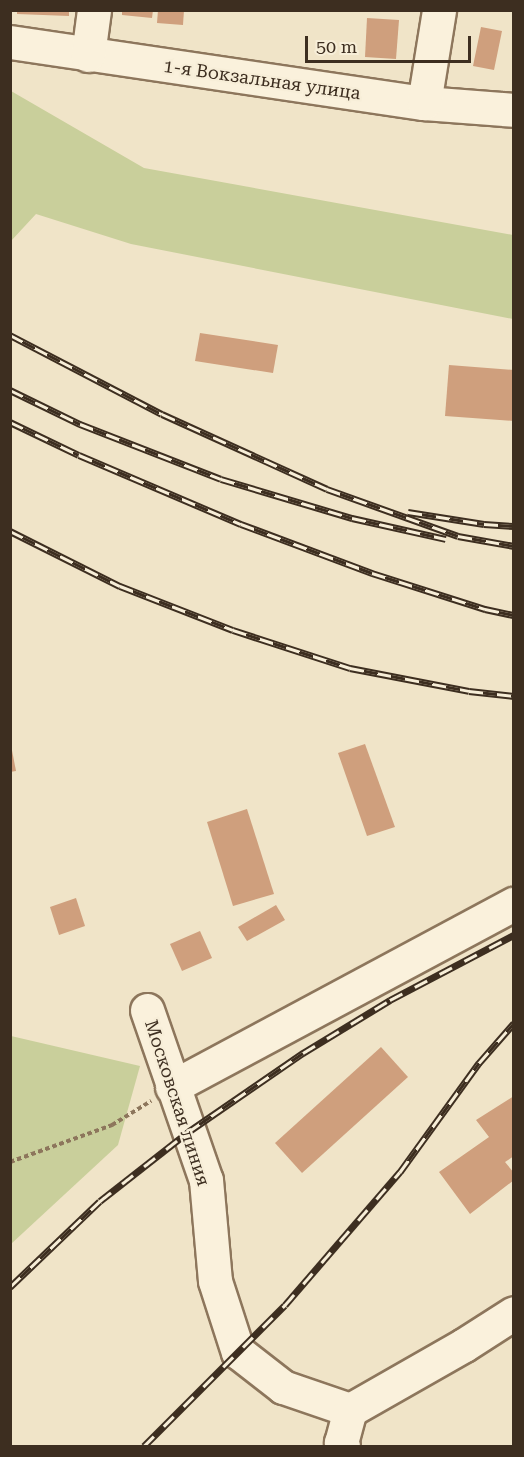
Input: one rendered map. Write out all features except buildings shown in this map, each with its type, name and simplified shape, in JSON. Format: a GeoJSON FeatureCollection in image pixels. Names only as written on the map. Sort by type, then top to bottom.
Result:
{"type":"FeatureCollection","features":[{"type":"Feature","properties":{"kind":"street"},"geometry":{"type":"LineString","coordinates":[[88,54],[94,10]]}},
{"type":"Feature","properties":{"kind":"street"},"geometry":{"type":"LineString","coordinates":[[424,103],[439,10]]}},
{"type":"Feature","properties":{"kind":"street","name":"1-я Вокзальная улица"},"geometry":{"type":"LineString","coordinates":[[10,42],[424,103],[513,110]]}},
{"type":"Feature","properties":{"kind":"street"},"geometry":{"type":"LineString","coordinates":[[172,1088],[513,904]]}},
{"type":"Feature","properties":{"kind":"street","name":"Московская линия"},"geometry":{"type":"LineString","coordinates":[[147,1011],[206,1180],[215,1281],[238,1352],[283,1387],[350,1410]]}},
{"type":"Feature","properties":{"kind":"street"},"geometry":{"type":"LineString","coordinates":[[340,1445],[350,1410],[464,1345],[513,1313]]}},
{"type":"Feature","properties":{"kind":"path"},"geometry":{"type":"LineString","coordinates":[[10,1162],[112,1125],[172,1088]]}},
{"type":"Feature","properties":{"kind":"green space"},"geometry":{"type":"Polygon","coordinates":[[[11,91],[144,168],[513,235],[513,319],[131,244],[36,214],[11,241],[11,91]]]}},
{"type":"Feature","properties":{"kind":"green space"},"geometry":{"type":"Polygon","coordinates":[[[11,1036],[140,1066],[118,1145],[11,1244],[11,1036]]]}},
{"type":"Feature","properties":{"kind":"railway"},"geometry":{"type":"LineString","coordinates":[[10,335],[162,414],[327,489],[458,536],[514,546]]}},
{"type":"Feature","properties":{"kind":"railway"},"geometry":{"type":"LineString","coordinates":[[10,390],[80,424],[221,479],[352,518],[446,539]]}},
{"type":"Feature","properties":{"kind":"railway"},"geometry":{"type":"LineString","coordinates":[[10,422],[79,455],[241,524],[372,573],[485,609],[514,615]]}},
{"type":"Feature","properties":{"kind":"railway"},"geometry":{"type":"LineString","coordinates":[[408,512],[484,524],[514,526]]}},
{"type":"Feature","properties":{"kind":"railway"},"geometry":{"type":"LineString","coordinates":[[10,531],[120,586],[233,630],[350,668],[469,691],[514,696]]}},
{"type":"Feature","properties":{"kind":"railway"},"geometry":{"type":"LineString","coordinates":[[10,1287],[100,1201],[188,1132],[303,1053],[390,1000],[514,935]]}},
{"type":"Feature","properties":{"kind":"railway"},"geometry":{"type":"LineString","coordinates":[[144,1446],[285,1305],[400,1172],[479,1063],[514,1023]]}}]}
